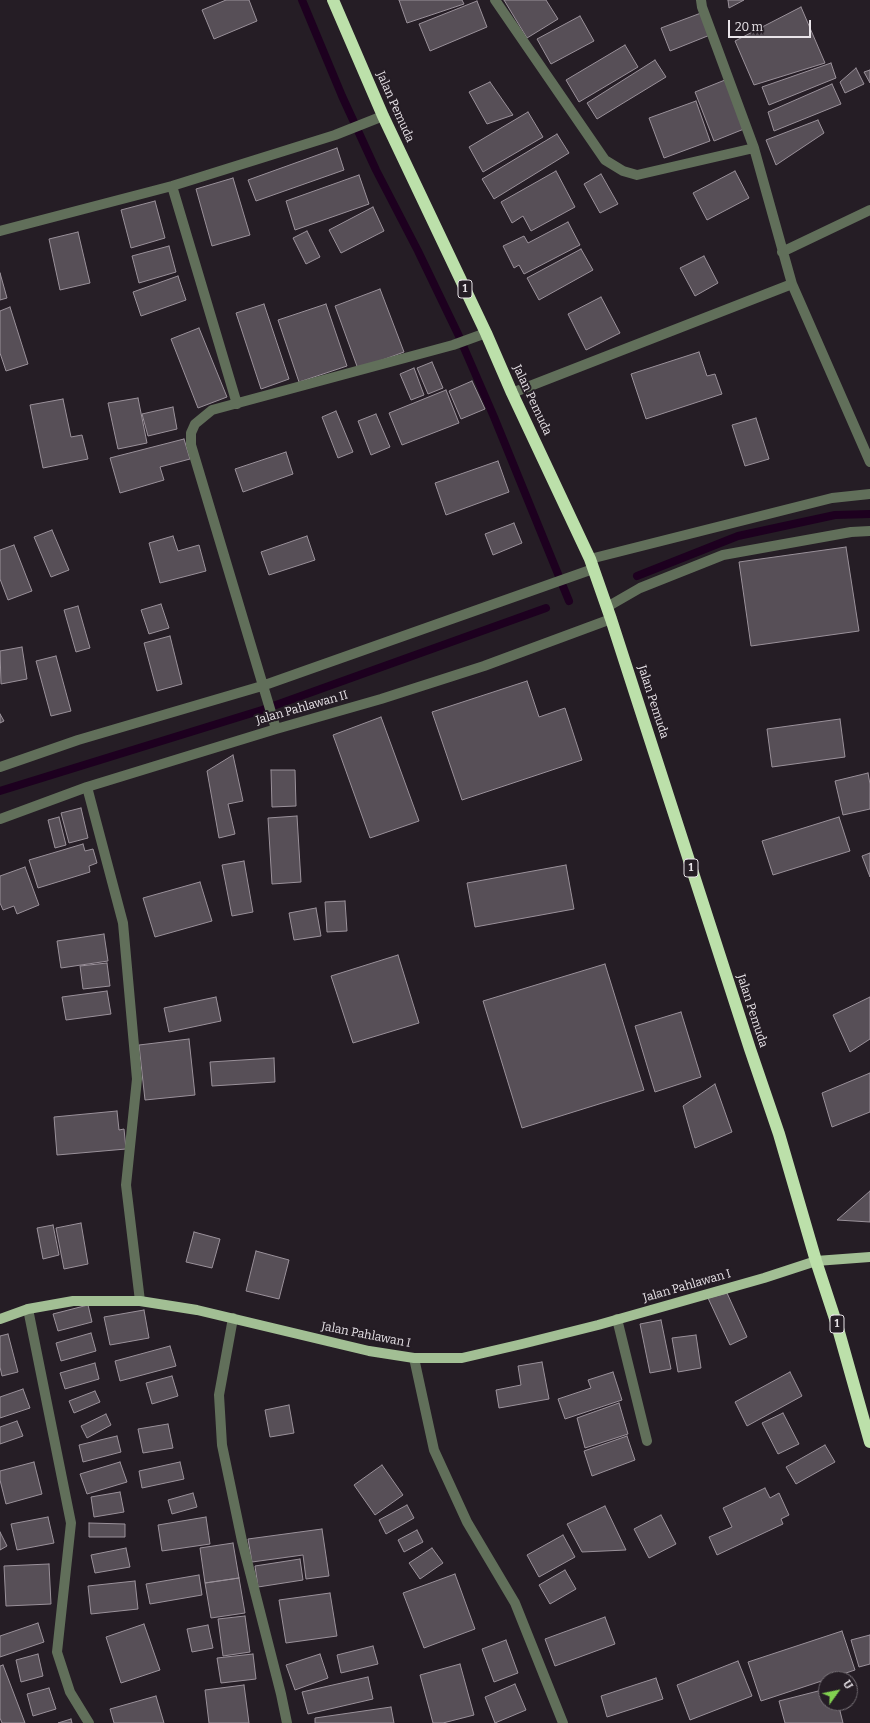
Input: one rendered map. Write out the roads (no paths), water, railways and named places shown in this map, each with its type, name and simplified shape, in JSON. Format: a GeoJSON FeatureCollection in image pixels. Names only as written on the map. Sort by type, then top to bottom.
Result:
{"type":"FeatureCollection","features":[{"type":"Feature","properties":{"kind":"highway","name":"Jalan Pemuda"},"geometry":{"type":"LineString","coordinates":[[333,0],[480,334],[512,393],[593,569],[606,604],[779,1134],[816,1261],[837,1325],[870,1442]]}},
{"type":"Feature","properties":{"kind":"main road","name":"Jalan Pahlawan I"},"geometry":{"type":"LineString","coordinates":[[0,1319],[28,1309],[72,1301],[140,1301],[197,1310],[369,1351],[414,1358],[462,1358],[617,1319],[764,1278],[816,1261],[870,1257]]}},
{"type":"Feature","properties":{"kind":"street"},"geometry":{"type":"LineString","coordinates":[[496,0],[605,160],[622,172],[637,175],[754,148]]}},
{"type":"Feature","properties":{"kind":"street"},"geometry":{"type":"LineString","coordinates":[[701,0],[702,7],[754,148],[792,284],[870,462]]}},
{"type":"Feature","properties":{"kind":"street"},"geometry":{"type":"LineString","coordinates":[[0,231],[172,186],[335,135],[383,116]]}},
{"type":"Feature","properties":{"kind":"street"},"geometry":{"type":"LineString","coordinates":[[172,186],[236,404]]}},
{"type":"Feature","properties":{"kind":"street"},"geometry":{"type":"LineString","coordinates":[[782,252],[870,210]]}},
{"type":"Feature","properties":{"kind":"street"},"geometry":{"type":"LineString","coordinates":[[512,393],[792,284]]}},
{"type":"Feature","properties":{"kind":"street"},"geometry":{"type":"LineString","coordinates":[[276,729],[191,445],[191,433],[195,424],[212,410],[453,345],[480,334]]}},
{"type":"Feature","properties":{"kind":"street"},"geometry":{"type":"LineString","coordinates":[[0,766],[78,740],[262,686],[593,569],[832,498],[870,494]]}},
{"type":"Feature","properties":{"kind":"street"},"geometry":{"type":"LineString","coordinates":[[606,604],[640,588],[723,555],[850,532],[870,531]]}},
{"type":"Feature","properties":{"kind":"street","name":"Jalan Pahlawan II"},"geometry":{"type":"LineString","coordinates":[[0,819],[87,787],[477,669],[611,620]]}},
{"type":"Feature","properties":{"kind":"street"},"geometry":{"type":"LineString","coordinates":[[87,787],[123,923],[137,1080],[126,1185],[140,1301]]}},
{"type":"Feature","properties":{"kind":"street"},"geometry":{"type":"LineString","coordinates":[[28,1309],[71,1523],[57,1652],[70,1692],[89,1723]]}},
{"type":"Feature","properties":{"kind":"street"},"geometry":{"type":"LineString","coordinates":[[233,1318],[218,1396],[222,1445],[242,1540],[287,1723]]}},
{"type":"Feature","properties":{"kind":"street"},"geometry":{"type":"LineString","coordinates":[[617,1319],[647,1441]]}},
{"type":"Feature","properties":{"kind":"street"},"geometry":{"type":"LineString","coordinates":[[414,1358],[434,1450],[468,1522],[515,1603],[563,1723]]}},
{"type":"Feature","properties":{"kind":"waterway"},"geometry":{"type":"LineString","coordinates":[[302,0],[342,96],[376,170],[418,251],[458,334],[494,417],[569,601]]}},
{"type":"Feature","properties":{"kind":"waterway"},"geometry":{"type":"LineString","coordinates":[[637,576],[738,536],[835,515],[870,514]]}},
{"type":"Feature","properties":{"kind":"waterway"},"geometry":{"type":"LineString","coordinates":[[0,791],[262,710],[546,608]]}}]}
